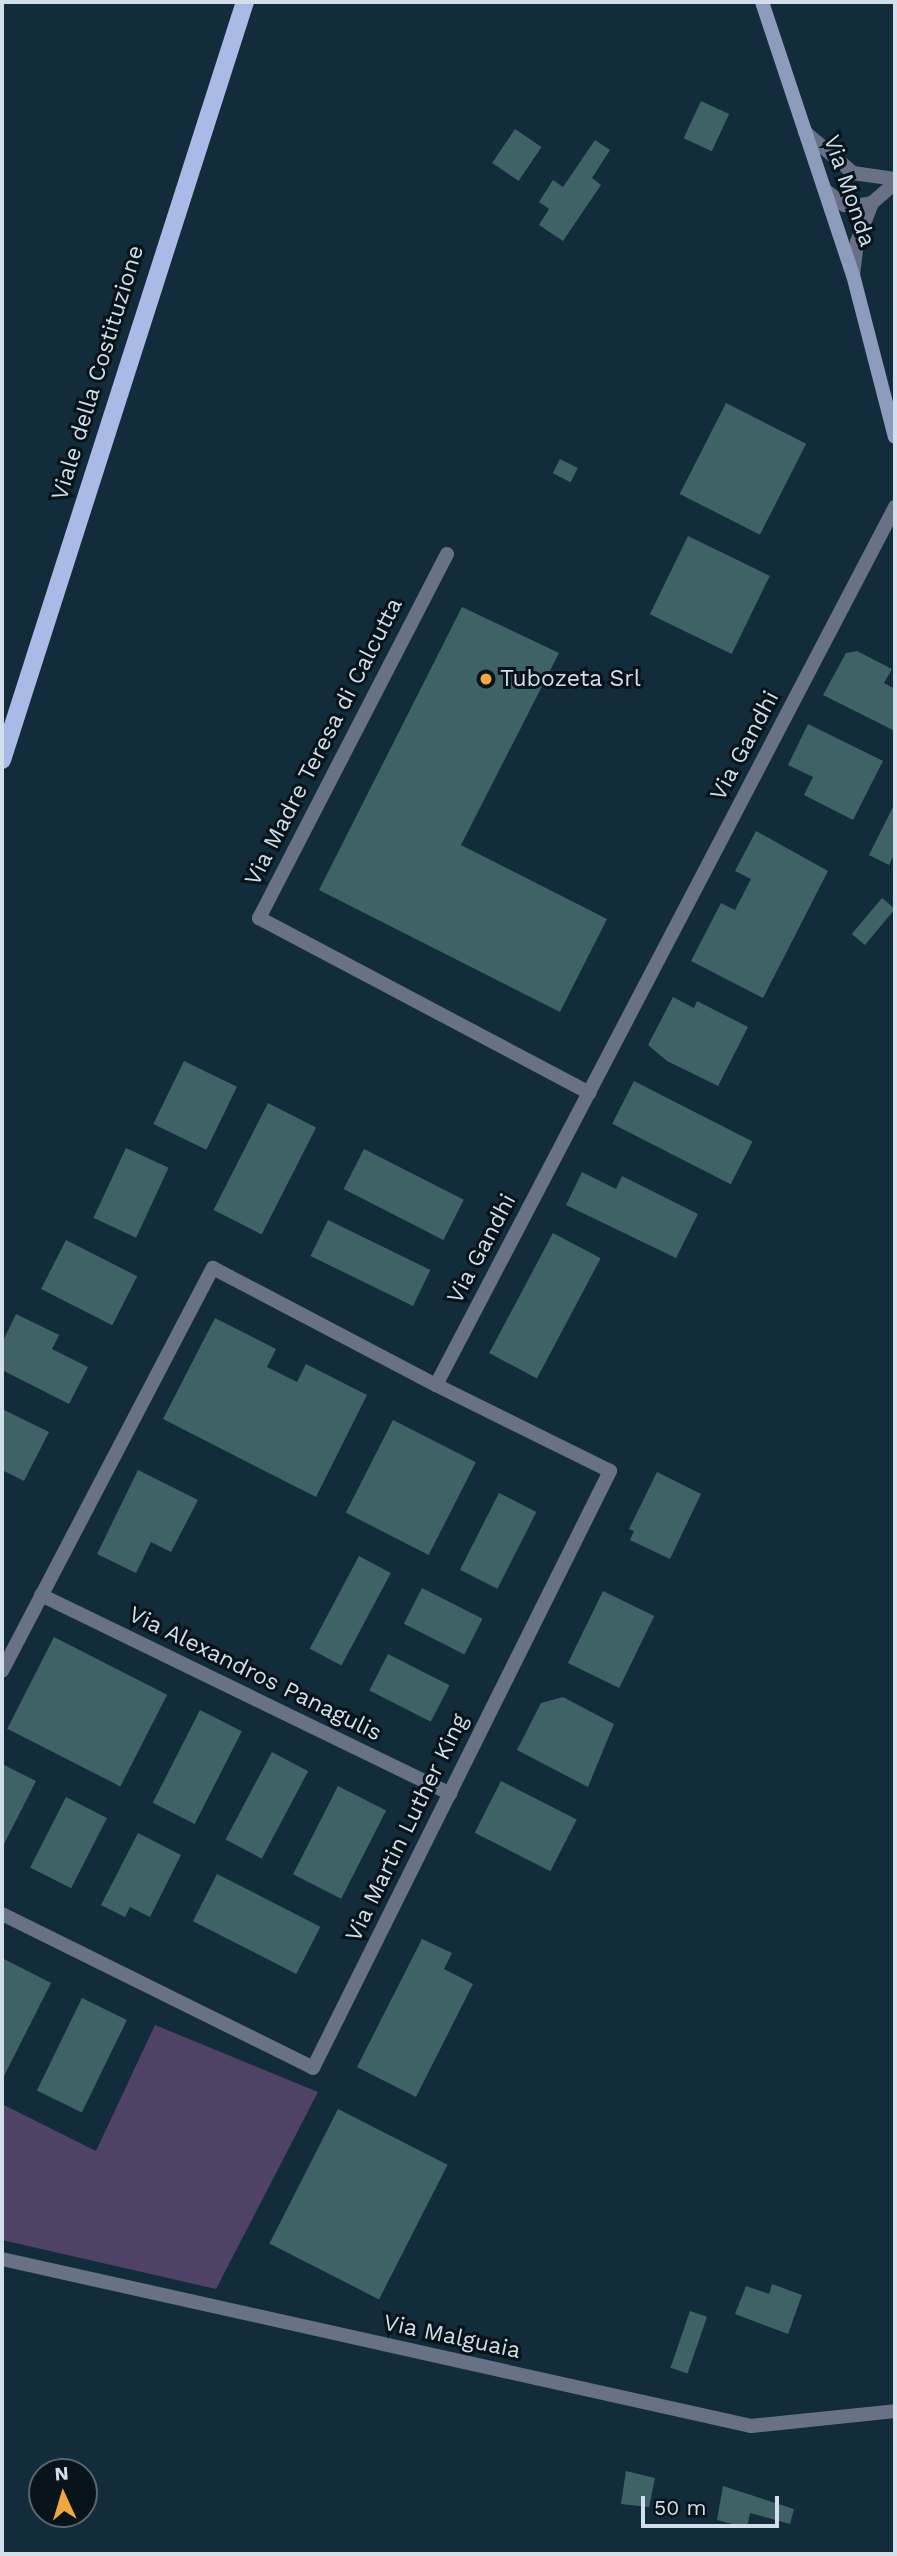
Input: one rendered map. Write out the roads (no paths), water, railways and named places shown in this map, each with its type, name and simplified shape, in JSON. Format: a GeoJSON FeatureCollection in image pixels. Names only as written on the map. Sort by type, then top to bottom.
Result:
{"type":"FeatureCollection","features":[{"type":"Feature","properties":{"kind":"main road","name":"Viale della Costituzione"},"geometry":{"type":"LineString","coordinates":[[2,760],[245,2]]}},
{"type":"Feature","properties":{"kind":"main road","name":"Via Monda"},"geometry":{"type":"LineString","coordinates":[[762,2],[853,275],[895,438]]}},
{"type":"Feature","properties":{"kind":"street"},"geometry":{"type":"LineString","coordinates":[[805,132],[853,173],[895,181]]}},
{"type":"Feature","properties":{"kind":"street"},"geometry":{"type":"LineString","coordinates":[[853,275],[857,242],[872,202],[895,181]]}},
{"type":"Feature","properties":{"kind":"street"},"geometry":{"type":"LineString","coordinates":[[825,190],[844,205],[872,202]]}},
{"type":"Feature","properties":{"kind":"street","name":"Via Gandhi"},"geometry":{"type":"LineString","coordinates":[[436,1385],[895,507]]}},
{"type":"Feature","properties":{"kind":"street","name":"Via Madre Teresa di Calcutta"},"geometry":{"type":"LineString","coordinates":[[447,554],[259,918],[589,1093]]}},
{"type":"Feature","properties":{"kind":"street"},"geometry":{"type":"LineString","coordinates":[[2,1671],[213,1268],[436,1385]]}},
{"type":"Feature","properties":{"kind":"street","name":"Via Martin Luther King"},"geometry":{"type":"LineString","coordinates":[[2,1914],[313,2068],[610,1471],[436,1385]]}},
{"type":"Feature","properties":{"kind":"street","name":"Via Alexandros Panagulis"},"geometry":{"type":"LineString","coordinates":[[41,1595],[450,1794]]}},
{"type":"Feature","properties":{"kind":"street","name":"Via Malguaia"},"geometry":{"type":"LineString","coordinates":[[2,2259],[751,2426],[895,2411]]}},
{"type":"Feature","properties":{"kind":"place","name":"Tubozeta Srl"},"geometry":{"type":"Point","coordinates":[486,679]}}]}
